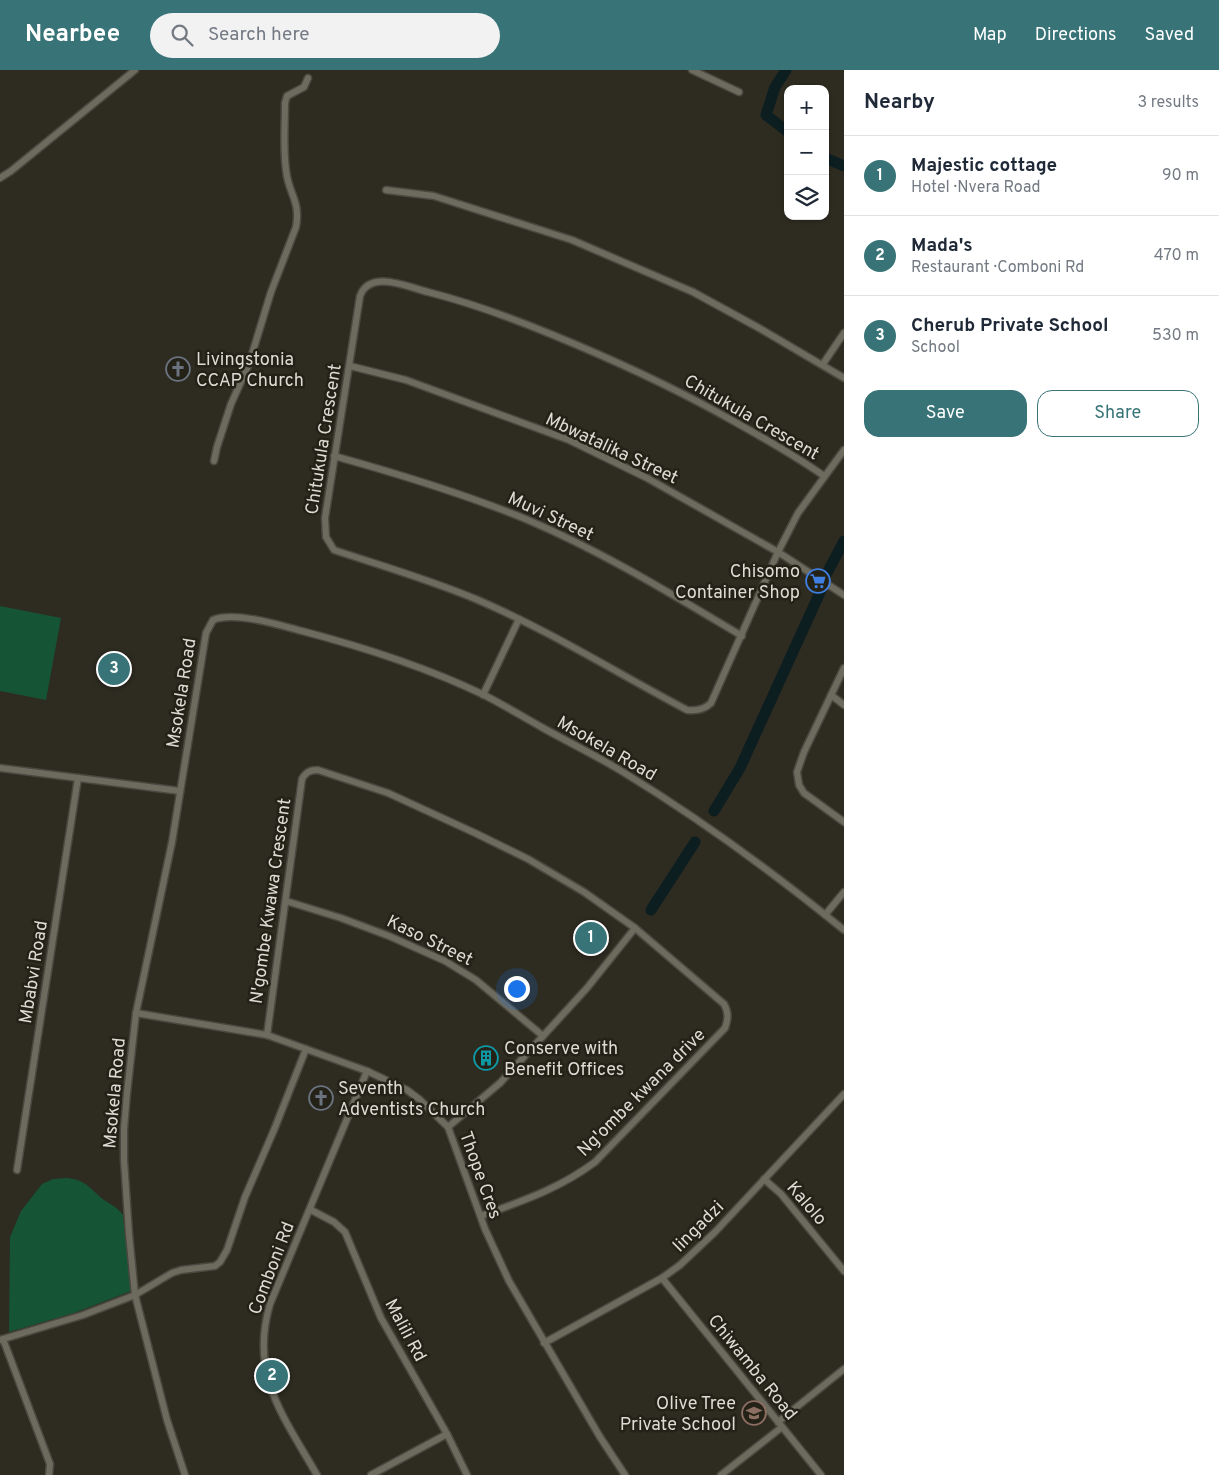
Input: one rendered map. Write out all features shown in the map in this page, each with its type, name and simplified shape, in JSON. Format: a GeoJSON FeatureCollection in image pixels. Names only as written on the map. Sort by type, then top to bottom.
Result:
{"type":"FeatureCollection","features":[{"type":"Feature","properties":{"kind":"street"},"geometry":{"type":"LineString","coordinates":[[0,178],[11,172],[135,70]]}},
{"type":"Feature","properties":{"kind":"street"},"geometry":{"type":"LineString","coordinates":[[692,70],[739,92]]}},
{"type":"Feature","properties":{"kind":"street"},"geometry":{"type":"LineString","coordinates":[[214,461],[231,404],[249,364],[271,292],[296,227],[296,203],[286,172],[285,103],[288,96],[304,87],[308,78]]}},
{"type":"Feature","properties":{"kind":"street"},"geometry":{"type":"LineString","coordinates":[[386,190],[434,196],[572,240],[693,292],[823,364],[844,378]]}},
{"type":"Feature","properties":{"kind":"street","name":"Chitukula Crescent"},"geometry":{"type":"LineString","coordinates":[[824,476],[761,436],[687,396],[610,358],[498,313],[440,295],[383,281],[369,284],[361,293],[325,518],[326,537],[334,550],[434,582],[519,619],[687,710],[703,709],[711,703],[778,552],[798,513],[844,450]]}},
{"type":"Feature","properties":{"kind":"street"},"geometry":{"type":"LineString","coordinates":[[823,364],[844,332]]}},
{"type":"Feature","properties":{"kind":"street","name":"Mbwatalika Street"},"geometry":{"type":"LineString","coordinates":[[350,366],[406,380],[569,440],[647,478],[778,552],[844,595]]}},
{"type":"Feature","properties":{"kind":"street","name":"Muvi Street"},"geometry":{"type":"LineString","coordinates":[[334,456],[391,472],[530,521],[646,579],[742,636]]}},
{"type":"Feature","properties":{"kind":"street","name":"Msokela Road"},"geometry":{"type":"LineString","coordinates":[[185,1475],[167,1420],[135,1295],[124,1160],[127,1093],[136,1013],[172,842],[206,633],[213,620],[222,616],[232,616],[322,637],[412,665],[483,695],[623,772],[758,863],[844,930]]}},
{"type":"Feature","properties":{"kind":"street"},"geometry":{"type":"LineString","coordinates":[[483,695],[519,619]]}},
{"type":"Feature","properties":{"kind":"street"},"geometry":{"type":"LineString","coordinates":[[844,668],[804,752],[798,767],[797,776],[799,785],[804,793],[844,822]]}},
{"type":"Feature","properties":{"kind":"street"},"geometry":{"type":"LineString","coordinates":[[831,695],[844,706]]}},
{"type":"Feature","properties":{"kind":"street"},"geometry":{"type":"LineString","coordinates":[[0,768],[180,791]]}},
{"type":"Feature","properties":{"kind":"street","name":"N'gombe Kwawa Crescent"},"geometry":{"type":"LineString","coordinates":[[267,1035],[302,778],[306,772],[312,770],[318,770],[388,793],[528,859],[576,887],[634,928]]}},
{"type":"Feature","properties":{"kind":"street","name":"Mbabvi Road"},"geometry":{"type":"LineString","coordinates":[[17,1170],[78,778]]}},
{"type":"Feature","properties":{"kind":"street"},"geometry":{"type":"LineString","coordinates":[[825,915],[844,892]]}},
{"type":"Feature","properties":{"kind":"street","name":"Kaso Street"},"geometry":{"type":"LineString","coordinates":[[286,901],[389,936],[445,961],[476,980],[543,1036]]}},
{"type":"Feature","properties":{"kind":"street"},"geometry":{"type":"LineString","coordinates":[[448,1128],[500,1083],[597,975],[634,928]]}},
{"type":"Feature","properties":{"kind":"street","name":"Ng'ombe kwana drive"},"geometry":{"type":"LineString","coordinates":[[481,1216],[553,1189],[577,1176],[595,1162],[725,1028],[728,1014],[724,1004],[634,928]]}},
{"type":"Feature","properties":{"kind":"street","name":"Thope Cres"},"geometry":{"type":"LineString","coordinates":[[136,1013],[267,1035],[367,1071],[407,1090],[419,1099],[448,1128],[503,1268],[544,1343],[625,1475]]}},
{"type":"Feature","properties":{"kind":"street"},"geometry":{"type":"LineString","coordinates":[[49,1475],[50,1464],[2,1339],[83,1316],[135,1295],[180,1270],[215,1266],[220,1262],[227,1250],[245,1197],[306,1049]]}},
{"type":"Feature","properties":{"kind":"street","name":"Comboni Rd"},"geometry":{"type":"LineString","coordinates":[[318,1475],[278,1406],[266,1375],[262,1351],[264,1328],[270,1304],[311,1210],[367,1071]]}},
{"type":"Feature","properties":{"kind":"street","name":"lingadzi"},"geometry":{"type":"LineString","coordinates":[[544,1343],[662,1278],[680,1265],[705,1242],[844,1094]]}},
{"type":"Feature","properties":{"kind":"street","name":"Kalolo"},"geometry":{"type":"LineString","coordinates":[[764,1179],[781,1194],[844,1271]]}},
{"type":"Feature","properties":{"kind":"street","name":"Malili Rd"},"geometry":{"type":"LineString","coordinates":[[311,1210],[334,1222],[345,1232],[381,1318],[447,1434],[467,1475]]}},
{"type":"Feature","properties":{"kind":"street","name":"Chiwamba Road"},"geometry":{"type":"LineString","coordinates":[[662,1278],[821,1475]]}},
{"type":"Feature","properties":{"kind":"street"},"geometry":{"type":"LineString","coordinates":[[721,1475],[844,1369]]}},
{"type":"Feature","properties":{"kind":"street"},"geometry":{"type":"LineString","coordinates":[[371,1475],[447,1434]]}},
{"type":"Feature","properties":{"kind":"green space"},"geometry":{"type":"Polygon","coordinates":[[[0,606],[61,618],[46,700],[0,691],[0,606]]]}},
{"type":"Feature","properties":{"kind":"green space"},"geometry":{"type":"Polygon","coordinates":[[[67,1178],[84,1183],[117,1208],[123,1215],[131,1291],[74,1313],[9,1332],[10,1237],[21,1211],[42,1184],[53,1179],[67,1178]]]}},
{"type":"Feature","properties":{"kind":"waterway"},"geometry":{"type":"LineString","coordinates":[[785,130],[766,115],[775,87],[786,70]]}},
{"type":"Feature","properties":{"kind":"waterway"},"geometry":{"type":"LineString","coordinates":[[829,160],[844,166]]}},
{"type":"Feature","properties":{"kind":"waterway"},"geometry":{"type":"LineString","coordinates":[[827,573],[844,541]]}},
{"type":"Feature","properties":{"kind":"waterway"},"geometry":{"type":"LineString","coordinates":[[714,811],[740,768],[822,588]]}},
{"type":"Feature","properties":{"kind":"waterway"},"geometry":{"type":"LineString","coordinates":[[651,910],[695,842]]}},
{"type":"Feature","properties":{"kind":"place","name":"Livingstonia CCAP Church"},"geometry":{"type":"Point","coordinates":[178,369]}},
{"type":"Feature","properties":{"kind":"place","name":"Chisomo Container Shop"},"geometry":{"type":"Point","coordinates":[818,581]}},
{"type":"Feature","properties":{"kind":"place","name":"Cherub Private School"},"geometry":{"type":"Point","coordinates":[114,669]}},
{"type":"Feature","properties":{"kind":"place","name":"Majestic cottage"},"geometry":{"type":"Point","coordinates":[591,938]}},
{"type":"Feature","properties":{"kind":"place","name":"Conserve with Benefit Offices"},"geometry":{"type":"Point","coordinates":[486,1058]}},
{"type":"Feature","properties":{"kind":"place","name":"Seventh Adventists Church"},"geometry":{"type":"Point","coordinates":[321,1098]}},
{"type":"Feature","properties":{"kind":"place","name":"Mada's"},"geometry":{"type":"Point","coordinates":[272,1376]}},
{"type":"Feature","properties":{"kind":"place","name":"Olive Tree Private School"},"geometry":{"type":"Point","coordinates":[754,1413]}}]}
